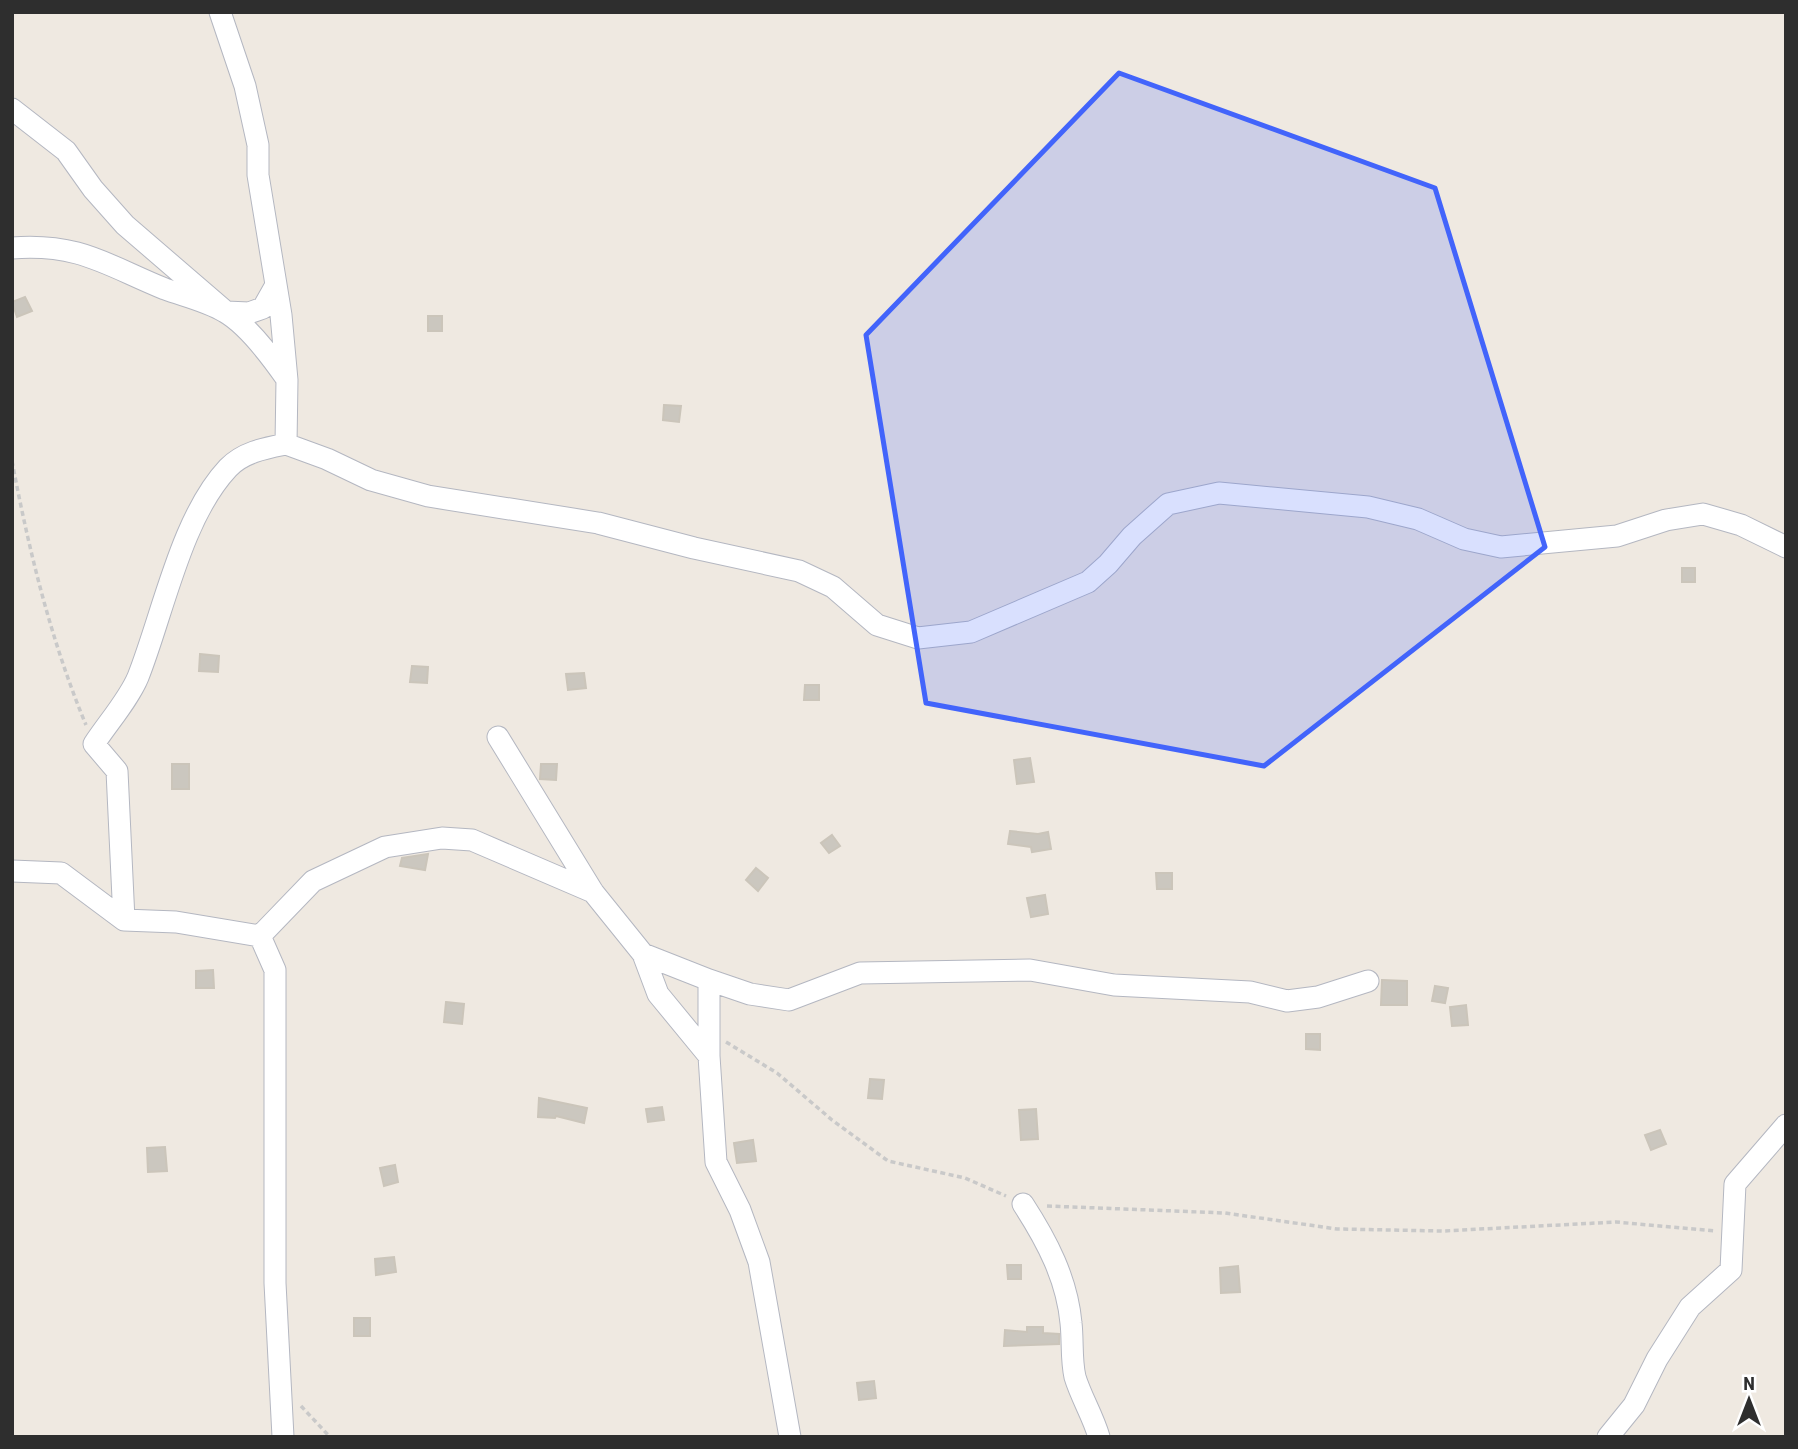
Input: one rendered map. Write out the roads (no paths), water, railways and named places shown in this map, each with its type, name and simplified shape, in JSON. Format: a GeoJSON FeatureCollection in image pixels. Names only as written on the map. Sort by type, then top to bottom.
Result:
{"type":"FeatureCollection","features":[{"type":"Feature","properties":{"kind":"street"},"geometry":{"type":"LineString","coordinates":[[220,12],[245,86],[258,145],[258,175],[276,285],[287,380],[286,444]]}},
{"type":"Feature","properties":{"kind":"street"},"geometry":{"type":"LineString","coordinates":[[12,109],[66,151],[93,189],[125,225],[266,349],[287,380]]}},
{"type":"Feature","properties":{"kind":"street"},"geometry":{"type":"LineString","coordinates":[[12,248],[59,247],[94,256],[162,288],[226,312],[249,313],[263,308],[276,285]]}},
{"type":"Feature","properties":{"kind":"street"},"geometry":{"type":"LineString","coordinates":[[124,920],[117,771],[94,744],[137,680],[169,584],[201,508],[229,466],[258,449],[286,444],[327,459],[371,480],[428,496],[598,523],[799,571],[833,587],[877,625],[918,638],[971,632],[1088,582],[1132,536],[1168,504],[1219,494],[1368,508],[1418,519],[1464,539],[1501,547],[1617,536],[1666,520],[1703,514],[1741,525],[1786,547]]}},
{"type":"Feature","properties":{"kind":"street"},"geometry":{"type":"LineString","coordinates":[[498,737],[593,892],[643,954],[658,994],[709,1056]]}},
{"type":"Feature","properties":{"kind":"street"},"geometry":{"type":"LineString","coordinates":[[260,936],[313,881],[385,847],[442,838],[472,840],[593,892]]}},
{"type":"Feature","properties":{"kind":"street"},"geometry":{"type":"LineString","coordinates":[[12,871],[61,873],[124,920],[176,922],[260,936]]}},
{"type":"Feature","properties":{"kind":"street"},"geometry":{"type":"LineString","coordinates":[[260,936],[275,970],[275,1283],[283,1437]]}},
{"type":"Feature","properties":{"kind":"street"},"geometry":{"type":"LineString","coordinates":[[643,954],[750,994],[789,1000],[860,973],[1030,970],[1114,985],[1250,992],[1287,1001],[1318,997],[1368,981]]}},
{"type":"Feature","properties":{"kind":"street"},"geometry":{"type":"LineString","coordinates":[[709,980],[709,1056],[716,1162],[740,1210],[759,1262],[790,1437]]}},
{"type":"Feature","properties":{"kind":"street"},"geometry":{"type":"LineString","coordinates":[[1608,1437],[1634,1405],[1657,1359],[1690,1307],[1731,1270],[1735,1184],[1786,1125]]}},
{"type":"Feature","properties":{"kind":"street"},"geometry":{"type":"LineString","coordinates":[[1023,1204],[1040,1230],[1068,1296],[1075,1377],[1099,1437]]}}]}
